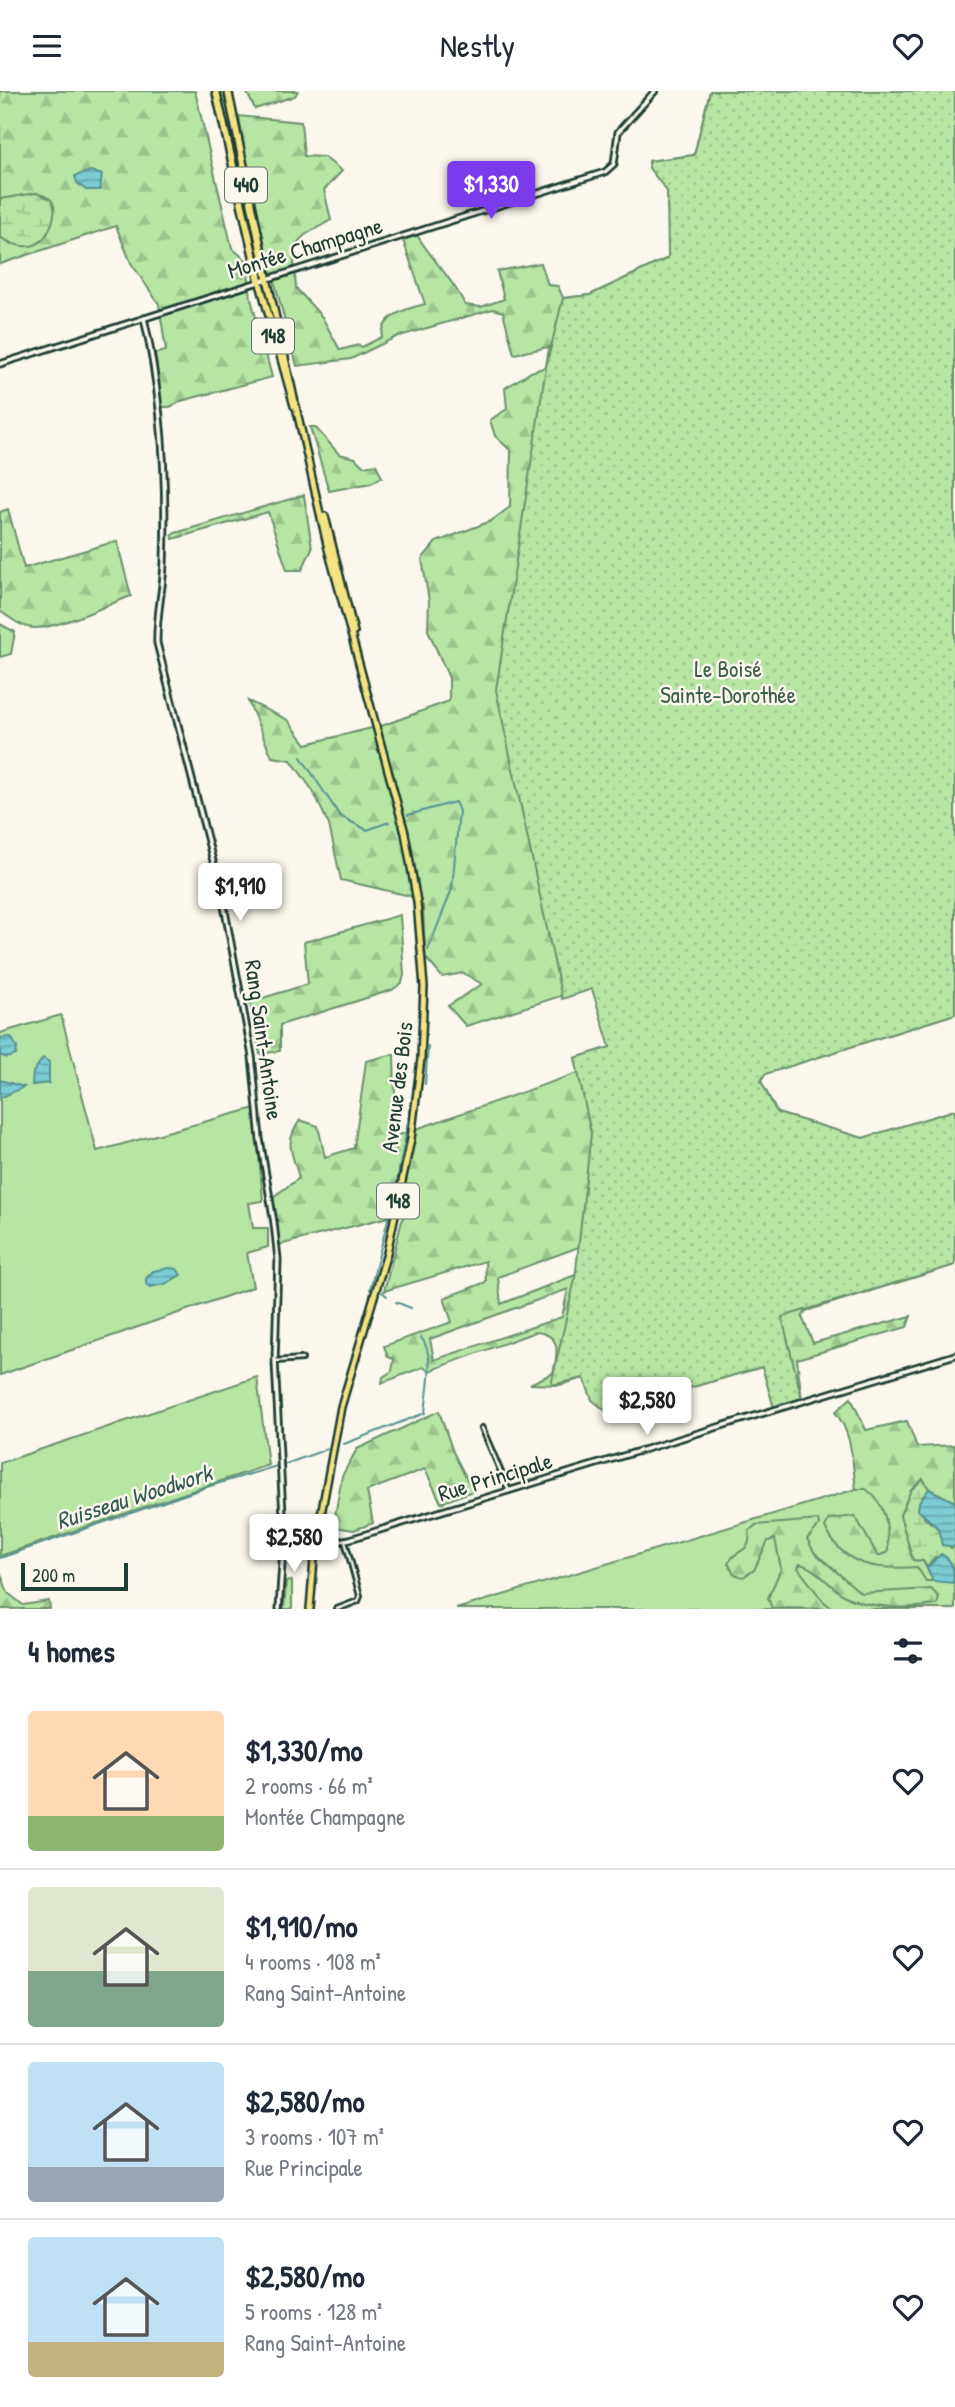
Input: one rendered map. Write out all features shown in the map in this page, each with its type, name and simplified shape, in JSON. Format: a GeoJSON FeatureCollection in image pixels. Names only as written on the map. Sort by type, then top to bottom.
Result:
{"type":"FeatureCollection","features":[{"type":"Feature","properties":{"kind":"highway","name":"440"},"geometry":{"type":"LineString","coordinates":[[214,91],[259,280]]}},
{"type":"Feature","properties":{"kind":"highway","name":"440"},"geometry":{"type":"LineString","coordinates":[[228,91],[267,278]]}},
{"type":"Feature","properties":{"kind":"main road","name":"Avenue des Bois"},"geometry":{"type":"LineString","coordinates":[[267,278],[317,491],[347,595],[357,649],[405,833],[416,895],[424,987],[423,1044],[415,1118],[390,1242],[343,1397],[316,1542],[310,1609]]}},
{"type":"Feature","properties":{"kind":"main road","name":"Avenue des Bois"},"geometry":{"type":"LineString","coordinates":[[259,280],[300,422]]}},
{"type":"Feature","properties":{"kind":"street","name":"Montée Champagne"},"geometry":{"type":"LineString","coordinates":[[0,364],[259,280],[605,173],[614,164],[615,140],[619,130],[655,91]]}},
{"type":"Feature","properties":{"kind":"street","name":"Rang Saint-Antoine"},"geometry":{"type":"LineString","coordinates":[[144,318],[162,436],[166,488],[164,566],[156,621],[157,643],[223,900],[252,1056],[260,1139],[278,1259],[275,1361],[284,1538],[279,1609]]}},
{"type":"Feature","properties":{"kind":"street","name":"Rue Principale"},"geometry":{"type":"LineString","coordinates":[[284,1538],[316,1542],[345,1540],[955,1355]]}},
{"type":"Feature","properties":{"kind":"street"},"geometry":{"type":"LineString","coordinates":[[275,1361],[302,1359]]}},
{"type":"Feature","properties":{"kind":"street"},"geometry":{"type":"LineString","coordinates":[[482,1428],[509,1491]]}},
{"type":"Feature","properties":{"kind":"street"},"geometry":{"type":"LineString","coordinates":[[340,1608],[358,1601],[360,1596],[345,1540]]}},
{"type":"Feature","properties":{"kind":"green space"},"geometry":{"type":"Polygon","coordinates":[[[0,91],[195,91],[232,248],[247,261],[251,299],[272,377],[181,401],[170,407],[161,407],[152,354],[166,351],[159,304],[131,263],[116,226],[0,264],[0,237],[11,244],[47,231],[51,223],[36,193],[0,199],[0,91]]]}},
{"type":"Feature","properties":{"kind":"green space"},"geometry":{"type":"Polygon","coordinates":[[[246,91],[298,91],[295,96],[255,109],[246,91]]]}},
{"type":"Feature","properties":{"kind":"green space","name":"Le Boisé Sainte-Dorothée"},"geometry":{"type":"Polygon","coordinates":[[[710,91],[955,91],[955,1014],[765,1074],[761,1081],[777,1113],[863,1138],[955,1110],[955,1265],[806,1311],[802,1317],[813,1343],[911,1316],[907,1327],[797,1359],[802,1400],[775,1408],[762,1367],[607,1412],[592,1399],[584,1378],[560,1385],[530,1384],[553,1373],[557,1352],[550,1336],[535,1332],[429,1371],[423,1367],[382,1383],[383,1377],[392,1371],[394,1359],[388,1357],[384,1346],[452,1322],[444,1298],[486,1282],[485,1261],[384,1291],[404,1213],[279,1245],[273,1197],[299,1178],[291,1143],[300,1120],[318,1126],[325,1157],[354,1148],[366,1061],[394,1054],[396,1136],[621,1058],[595,985],[466,1026],[448,1006],[482,984],[463,973],[442,977],[425,957],[423,906],[410,896],[341,880],[329,825],[313,791],[291,760],[272,757],[248,701],[288,720],[306,744],[384,725],[449,701],[449,678],[428,630],[429,601],[422,559],[436,542],[491,521],[510,507],[511,451],[495,436],[490,420],[507,409],[505,388],[531,372],[546,367],[549,347],[514,354],[503,312],[493,309],[396,337],[351,359],[297,366],[252,198],[239,116],[301,122],[304,156],[324,157],[342,171],[324,190],[331,220],[305,235],[296,244],[294,264],[296,288],[322,317],[340,350],[358,345],[362,347],[382,337],[383,329],[391,318],[425,304],[403,240],[417,235],[465,305],[481,307],[504,299],[497,271],[541,263],[548,285],[558,286],[563,298],[590,295],[668,258],[674,239],[667,208],[667,191],[649,168],[649,161],[694,155],[710,91]],[[584,1245],[498,1277],[501,1304],[583,1272],[584,1245]],[[568,1289],[430,1339],[434,1360],[562,1317],[568,1289]]]}},
{"type":"Feature","properties":{"kind":"green space","name":"Le Boisé Sainte-Dorothée"},"geometry":{"type":"Polygon","coordinates":[[[710,91],[955,91],[955,1014],[765,1074],[761,1081],[777,1113],[863,1138],[955,1110],[955,1265],[782,1317],[802,1399],[774,1408],[762,1367],[607,1412],[592,1400],[584,1378],[551,1385],[575,1279],[591,1133],[575,1058],[610,1047],[592,989],[562,999],[496,690],[546,367],[563,298],[590,295],[668,258],[667,191],[649,168],[649,161],[694,155],[710,91]]]}},
{"type":"Feature","properties":{"kind":"green space"},"geometry":{"type":"Polygon","coordinates":[[[36,193],[51,200],[53,205],[52,224],[45,237],[37,244],[22,246],[0,237],[0,199],[36,193]]]}},
{"type":"Feature","properties":{"kind":"green space"},"geometry":{"type":"Polygon","coordinates":[[[310,427],[315,427],[339,454],[355,458],[363,466],[376,464],[382,477],[371,483],[329,491],[310,427]]]}},
{"type":"Feature","properties":{"kind":"green space"},"geometry":{"type":"Polygon","coordinates":[[[304,495],[312,548],[302,570],[287,570],[268,512],[173,539],[172,534],[304,495]]]}},
{"type":"Feature","properties":{"kind":"green space"},"geometry":{"type":"Polygon","coordinates":[[[8,509],[24,568],[117,541],[131,596],[46,627],[25,626],[8,617],[0,611],[0,512],[8,509]]]}},
{"type":"Feature","properties":{"kind":"green space"},"geometry":{"type":"Polygon","coordinates":[[[0,624],[15,632],[11,654],[0,657],[0,624]]]}},
{"type":"Feature","properties":{"kind":"green space"},"geometry":{"type":"Polygon","coordinates":[[[400,915],[404,975],[402,983],[392,990],[280,1025],[280,1051],[260,1054],[250,1002],[308,984],[304,942],[400,915]]]}},
{"type":"Feature","properties":{"kind":"green space"},"geometry":{"type":"Polygon","coordinates":[[[61,1015],[97,1151],[255,1108],[263,1201],[249,1203],[253,1228],[268,1228],[268,1247],[247,1253],[253,1287],[0,1375],[0,1033],[61,1015]]]}},
{"type":"Feature","properties":{"kind":"green space"},"geometry":{"type":"Polygon","coordinates":[[[257,1377],[268,1465],[0,1556],[0,1463],[257,1377]]]}},
{"type":"Feature","properties":{"kind":"green space"},"geometry":{"type":"Polygon","coordinates":[[[851,1398],[866,1430],[907,1421],[917,1447],[955,1445],[955,1502],[929,1489],[923,1479],[900,1515],[913,1560],[923,1561],[933,1581],[926,1581],[917,1567],[889,1568],[852,1558],[833,1541],[825,1527],[829,1519],[855,1516],[878,1556],[888,1552],[887,1525],[882,1509],[866,1489],[856,1489],[848,1439],[835,1412],[851,1398]]]}},
{"type":"Feature","properties":{"kind":"green space"},"geometry":{"type":"Polygon","coordinates":[[[439,1411],[453,1452],[473,1491],[441,1503],[425,1469],[367,1491],[373,1523],[354,1530],[333,1527],[342,1476],[357,1449],[439,1411]]]}},
{"type":"Feature","properties":{"kind":"green space"},"geometry":{"type":"Polygon","coordinates":[[[923,1479],[929,1489],[919,1502],[924,1518],[938,1528],[951,1548],[955,1547],[955,1573],[954,1568],[935,1557],[927,1567],[923,1561],[913,1560],[900,1515],[911,1490],[923,1479]]]}},
{"type":"Feature","properties":{"kind":"green space"},"geometry":{"type":"Polygon","coordinates":[[[880,1482],[955,1561],[955,1609],[456,1609],[880,1482]]]}},
{"type":"Feature","properties":{"kind":"green space"},"geometry":{"type":"Polygon","coordinates":[[[818,1520],[819,1526],[807,1539],[814,1552],[861,1593],[931,1589],[939,1597],[937,1605],[890,1607],[855,1600],[839,1592],[812,1569],[800,1564],[798,1568],[823,1601],[833,1609],[772,1608],[768,1598],[781,1569],[775,1539],[768,1541],[754,1570],[743,1577],[734,1574],[728,1563],[746,1547],[749,1531],[756,1525],[818,1520]]]}},
{"type":"Feature","properties":{"kind":"green space"},"geometry":{"type":"Polygon","coordinates":[[[0,1571],[8,1593],[23,1605],[49,1601],[50,1609],[0,1609],[0,1571]]]}},
{"type":"Feature","properties":{"kind":"green space"},"geometry":{"type":"Polygon","coordinates":[[[292,1581],[292,1609],[284,1609],[286,1582],[292,1581]]]}},
{"type":"Feature","properties":{"kind":"water"},"geometry":{"type":"Polygon","coordinates":[[[91,171],[102,175],[100,190],[86,190],[77,183],[75,176],[91,171]]]}},
{"type":"Feature","properties":{"kind":"water"},"geometry":{"type":"Polygon","coordinates":[[[11,1037],[17,1047],[16,1055],[7,1058],[0,1055],[0,1038],[11,1037]]]}},
{"type":"Feature","properties":{"kind":"water"},"geometry":{"type":"Polygon","coordinates":[[[43,1058],[49,1062],[49,1083],[32,1085],[33,1072],[43,1058]]]}},
{"type":"Feature","properties":{"kind":"water"},"geometry":{"type":"Polygon","coordinates":[[[0,1080],[24,1087],[0,1098],[0,1080]]]}},
{"type":"Feature","properties":{"kind":"water"},"geometry":{"type":"Polygon","coordinates":[[[177,1269],[181,1275],[165,1284],[150,1287],[146,1284],[146,1279],[153,1271],[177,1269]]]}},
{"type":"Feature","properties":{"kind":"water"},"geometry":{"type":"Polygon","coordinates":[[[929,1489],[955,1502],[955,1547],[942,1545],[938,1528],[918,1510],[919,1502],[929,1489]]]}},
{"type":"Feature","properties":{"kind":"water"},"geometry":{"type":"Polygon","coordinates":[[[941,1554],[952,1566],[953,1583],[933,1581],[927,1567],[941,1554]]]}},
{"type":"Feature","properties":{"kind":"waterway","name":"Ruisseau Woodwork"},"geometry":{"type":"LineString","coordinates":[[301,757],[340,816],[367,830],[389,822]]}},
{"type":"Feature","properties":{"kind":"waterway","name":"Ruisseau Woodwork"},"geometry":{"type":"LineString","coordinates":[[408,815],[455,802],[459,811],[452,889],[428,950]]}},
{"type":"Feature","properties":{"kind":"waterway","name":"Ruisseau Woodwork"},"geometry":{"type":"LineString","coordinates":[[425,1084],[428,1046]]}},
{"type":"Feature","properties":{"kind":"waterway","name":"Ruisseau Woodwork"},"geometry":{"type":"LineString","coordinates":[[370,1290],[395,1192],[413,1095]]}},
{"type":"Feature","properties":{"kind":"waterway","name":"Ruisseau Woodwork"},"geometry":{"type":"LineString","coordinates":[[382,1292],[387,1296]]}},
{"type":"Feature","properties":{"kind":"waterway","name":"Ruisseau Woodwork"},"geometry":{"type":"LineString","coordinates":[[396,1302],[411,1308]]}},
{"type":"Feature","properties":{"kind":"waterway","name":"Ruisseau Woodwork"},"geometry":{"type":"LineString","coordinates":[[344,1444],[425,1413],[429,1364],[426,1345],[421,1337]]}},
{"type":"Feature","properties":{"kind":"waterway","name":"Ruisseau Woodwork"},"geometry":{"type":"LineString","coordinates":[[283,1465],[327,1449]]}},
{"type":"Feature","properties":{"kind":"waterway","name":"Ruisseau Woodwork"},"geometry":{"type":"LineString","coordinates":[[0,1558],[213,1485],[277,1466]]}}]}
